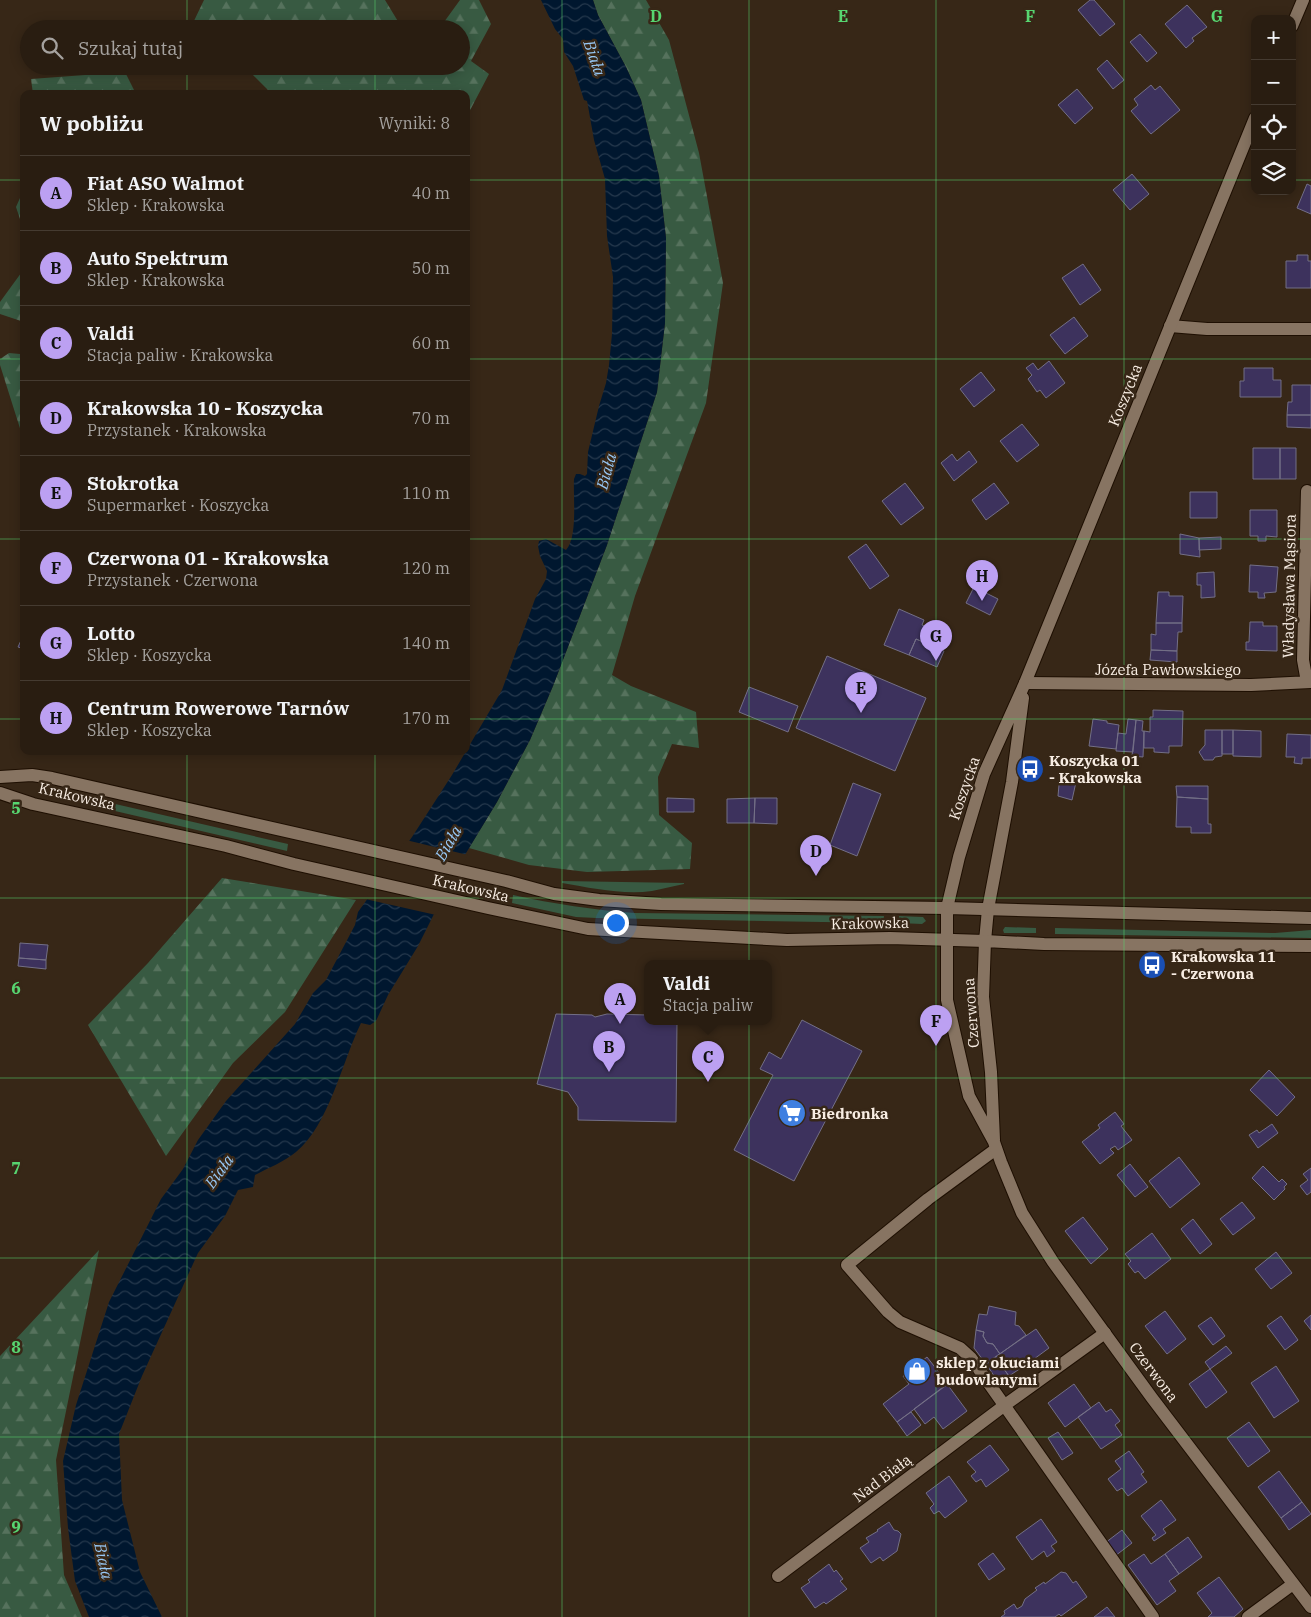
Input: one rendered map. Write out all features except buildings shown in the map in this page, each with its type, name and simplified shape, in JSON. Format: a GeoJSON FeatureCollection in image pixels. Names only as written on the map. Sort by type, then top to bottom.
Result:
{"type":"FeatureCollection","features":[{"type":"Feature","properties":{"kind":"street"},"geometry":{"type":"LineString","coordinates":[[1296,17],[1303,0],[1311,4]]}},
{"type":"Feature","properties":{"kind":"street","name":"Koszycka"},"geometry":{"type":"LineString","coordinates":[[947,908],[959,857],[984,774],[1025,683],[1251,128]]}},
{"type":"Feature","properties":{"kind":"street"},"geometry":{"type":"LineString","coordinates":[[1170,326],[1207,329],[1311,329]]}},
{"type":"Feature","properties":{"kind":"street","name":"Władysława Mąsiora"},"geometry":{"type":"LineString","coordinates":[[1307,491],[1303,660],[1309,682]]}},
{"type":"Feature","properties":{"kind":"street","name":"Józefa Pawłowskiego"},"geometry":{"type":"LineString","coordinates":[[1025,683],[1251,685],[1309,682]]}},
{"type":"Feature","properties":{"kind":"street","name":"Koszycka"},"geometry":{"type":"LineString","coordinates":[[988,909],[1012,782],[1025,683]]}},
{"type":"Feature","properties":{"kind":"street","name":"Krakowska"},"geometry":{"type":"LineString","coordinates":[[0,777],[32,775],[52,778],[506,881],[554,894],[598,900],[661,904],[947,908],[1311,918]]}},
{"type":"Feature","properties":{"kind":"street","name":"Krakowska"},"geometry":{"type":"LineString","coordinates":[[0,793],[33,804],[226,846],[294,864],[488,908],[588,928],[787,940],[890,938],[1311,946]]}},
{"type":"Feature","properties":{"kind":"street"},"geometry":{"type":"LineString","coordinates":[[946,939],[947,908]]}},
{"type":"Feature","properties":{"kind":"street"},"geometry":{"type":"LineString","coordinates":[[985,941],[988,909]]}},
{"type":"Feature","properties":{"kind":"street","name":"Czerwona"},"geometry":{"type":"LineString","coordinates":[[946,939],[946,1000],[968,1096],[995,1146],[1022,1212],[1053,1262],[1104,1333],[1311,1607]]}},
{"type":"Feature","properties":{"kind":"street","name":"Czerwona"},"geometry":{"type":"LineString","coordinates":[[985,941],[983,997],[991,1072],[995,1146]]}},
{"type":"Feature","properties":{"kind":"street"},"geometry":{"type":"LineString","coordinates":[[995,1146],[847,1265],[888,1312],[900,1322],[960,1348],[972,1358],[1153,1617]]}},
{"type":"Feature","properties":{"kind":"street","name":"Nad Białą"},"geometry":{"type":"LineString","coordinates":[[778,1576],[1104,1333]]}},
{"type":"Feature","properties":{"kind":"street"},"geometry":{"type":"LineString","coordinates":[[1248,1617],[1293,1584]]}},
{"type":"Feature","properties":{"kind":"green space"},"geometry":{"type":"Polygon","coordinates":[[[204,0],[385,0],[397,20],[194,20],[204,0]]]}},
{"type":"Feature","properties":{"kind":"green space"},"geometry":{"type":"Polygon","coordinates":[[[460,0],[479,0],[491,24],[471,61],[489,74],[470,110],[470,90],[268,90],[253,75],[470,75],[470,20],[446,20],[460,0]]]}},
{"type":"Feature","properties":{"kind":"green space"},"geometry":{"type":"Polygon","coordinates":[[[593,0],[646,0],[669,40],[699,153],[723,283],[706,403],[635,596],[612,675],[631,686],[696,712],[699,748],[672,744],[658,777],[659,815],[692,843],[690,869],[587,872],[529,865],[469,848],[497,802],[530,740],[553,686],[607,545],[657,392],[665,323],[666,238],[659,176],[641,100],[626,67],[598,15],[593,0]]]}},
{"type":"Feature","properties":{"kind":"green space"},"geometry":{"type":"Polygon","coordinates":[[[85,75],[126,75],[134,90],[32,90],[31,79],[85,75]]]}},
{"type":"Feature","properties":{"kind":"green space"},"geometry":{"type":"Polygon","coordinates":[[[20,198],[20,219],[16,207],[20,198]]]}},
{"type":"Feature","properties":{"kind":"green space"},"geometry":{"type":"Polygon","coordinates":[[[20,274],[20,321],[0,314],[0,302],[20,274]]]}},
{"type":"Feature","properties":{"kind":"green space"},"geometry":{"type":"Polygon","coordinates":[[[9,353],[20,354],[20,428],[0,365],[0,359],[9,353]]]}},
{"type":"Feature","properties":{"kind":"green space"},"geometry":{"type":"Polygon","coordinates":[[[72,794],[288,844],[287,851],[72,801],[70,800],[72,794]]]}},
{"type":"Feature","properties":{"kind":"green space"},"geometry":{"type":"Polygon","coordinates":[[[222,878],[356,900],[285,1012],[233,1063],[166,1156],[88,1025],[148,963],[222,878]]]}},
{"type":"Feature","properties":{"kind":"green space"},"geometry":{"type":"Polygon","coordinates":[[[562,881],[684,884],[652,891],[630,892],[584,887],[562,883],[562,881]]]}},
{"type":"Feature","properties":{"kind":"green space"},"geometry":{"type":"Polygon","coordinates":[[[513,895],[574,906],[635,913],[884,916],[883,923],[576,917],[512,903],[513,895]]]}},
{"type":"Feature","properties":{"kind":"green space"},"geometry":{"type":"Polygon","coordinates":[[[899,916],[923,917],[926,921],[922,924],[899,923],[899,916]]]}},
{"type":"Feature","properties":{"kind":"green space"},"geometry":{"type":"Polygon","coordinates":[[[1005,927],[1036,928],[1036,933],[1004,933],[1005,927]]]}},
{"type":"Feature","properties":{"kind":"green space"},"geometry":{"type":"Polygon","coordinates":[[[1055,928],[1275,933],[1311,930],[1311,938],[1055,934],[1055,928]]]}},
{"type":"Feature","properties":{"kind":"green space"},"geometry":{"type":"Polygon","coordinates":[[[99,1250],[56,1460],[64,1575],[82,1617],[0,1617],[0,1356],[99,1250]]]}},
{"type":"Feature","properties":{"kind":"water","name":"Biała"},"geometry":{"type":"Polygon","coordinates":[[[541,0],[593,0],[598,15],[626,67],[641,100],[659,176],[666,238],[665,323],[657,392],[607,545],[553,686],[530,740],[497,802],[457,868],[418,946],[388,995],[376,1021],[370,1025],[361,1023],[334,1092],[317,1126],[307,1140],[291,1156],[255,1175],[253,1187],[238,1190],[225,1216],[198,1253],[142,1376],[119,1434],[122,1500],[140,1572],[162,1617],[89,1617],[75,1581],[68,1528],[63,1461],[76,1405],[109,1302],[161,1199],[183,1169],[198,1140],[226,1101],[295,1024],[313,993],[326,980],[355,925],[358,912],[412,837],[464,755],[470,755],[470,744],[502,690],[535,599],[546,579],[547,571],[540,556],[539,541],[546,539],[566,550],[570,544],[574,527],[574,479],[576,474],[585,476],[587,474],[588,452],[609,365],[612,334],[613,277],[607,236],[605,179],[594,140],[587,101],[584,100],[573,66],[564,52],[563,39],[555,29],[541,0]]]}},
{"type":"Feature","properties":{"kind":"pier"},"geometry":{"type":"Polygon","coordinates":[[[406,840],[468,855],[436,915],[365,899],[406,840]]]}},
{"type":"Feature","properties":{"kind":"place","name":"Centrum Rowerowe Tarnów"},"geometry":{"type":"Point","coordinates":[982,601]}},
{"type":"Feature","properties":{"kind":"place","name":"Lotto"},"geometry":{"type":"Point","coordinates":[936,661]}},
{"type":"Feature","properties":{"kind":"place","name":"Stokrotka"},"geometry":{"type":"Point","coordinates":[861,713]}},
{"type":"Feature","properties":{"kind":"place","name":"Koszycka 01 - Krakowska"},"geometry":{"type":"Point","coordinates":[1030,769]}},
{"type":"Feature","properties":{"kind":"place","name":"Krakowska 10 - Koszycka"},"geometry":{"type":"Point","coordinates":[816,876]}},
{"type":"Feature","properties":{"kind":"place","name":"Krakowska 11 - Czerwona"},"geometry":{"type":"Point","coordinates":[1152,965]}},
{"type":"Feature","properties":{"kind":"place","name":"Fiat ASO Walmot"},"geometry":{"type":"Point","coordinates":[620,1024]}},
{"type":"Feature","properties":{"kind":"place","name":"Czerwona 01 - Krakowska"},"geometry":{"type":"Point","coordinates":[936,1046]}},
{"type":"Feature","properties":{"kind":"place","name":"Auto Spektrum"},"geometry":{"type":"Point","coordinates":[609,1072]}},
{"type":"Feature","properties":{"kind":"place","name":"Valdi"},"geometry":{"type":"Point","coordinates":[708,1082]}},
{"type":"Feature","properties":{"kind":"place","name":"Biedronka"},"geometry":{"type":"Point","coordinates":[792,1113]}},
{"type":"Feature","properties":{"kind":"place","name":"sklep z okuciami budowlanymi"},"geometry":{"type":"Point","coordinates":[917,1371]}}]}
